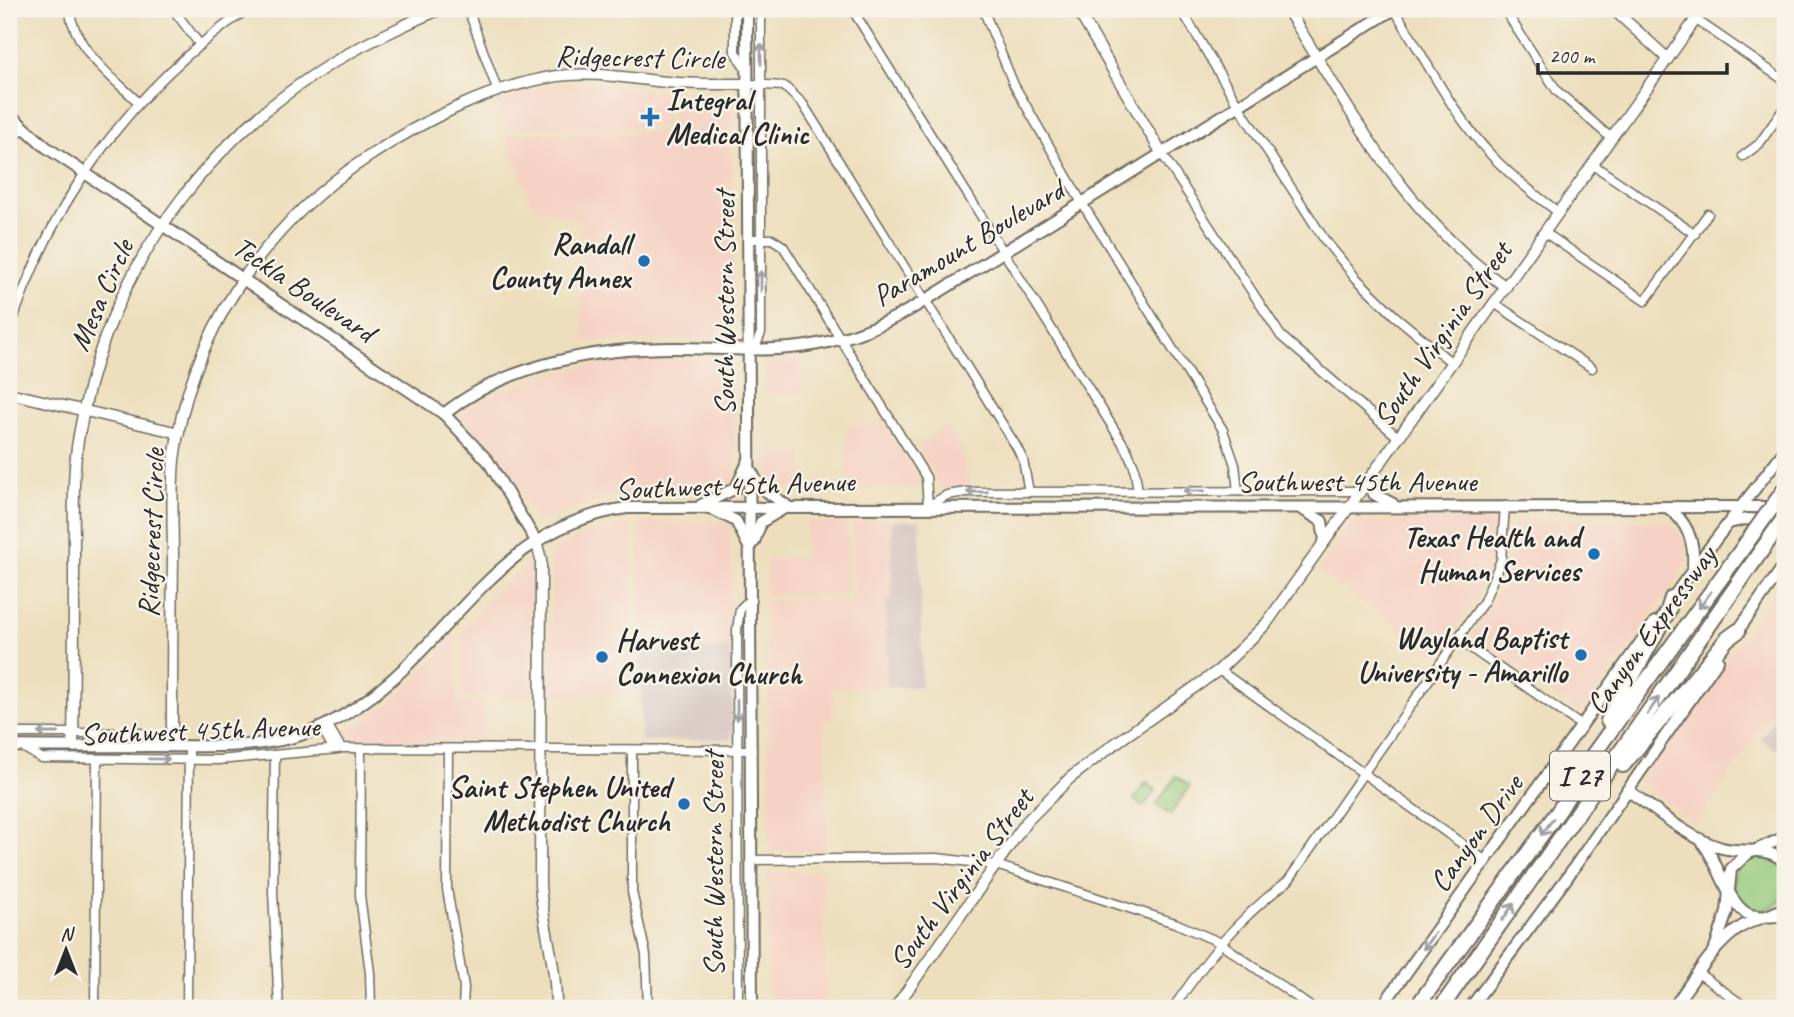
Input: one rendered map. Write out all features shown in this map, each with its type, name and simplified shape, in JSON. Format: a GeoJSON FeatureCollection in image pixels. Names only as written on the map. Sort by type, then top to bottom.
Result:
{"type":"FeatureCollection","features":[{"type":"Feature","properties":{"kind":"highway","name":"Canyon Expressway"},"geometry":{"type":"LineString","coordinates":[[1416,1008],[1560,809],[1590,759],[1785,486]]}},
{"type":"Feature","properties":{"kind":"highway","name":"Canyon Expressway"},"geometry":{"type":"LineString","coordinates":[[1440,1008],[1785,518]]}},
{"type":"Feature","properties":{"kind":"highway"},"geometry":{"type":"LineString","coordinates":[[1590,759],[1593,745],[1663,620],[1672,598]]}},
{"type":"Feature","properties":{"kind":"highway"},"geometry":{"type":"LineString","coordinates":[[1555,846],[1565,840],[1611,779],[1727,639],[1738,631]]}},
{"type":"Feature","properties":{"kind":"main road","name":"South Western Street"},"geometry":{"type":"LineString","coordinates":[[747,9],[748,239],[752,348],[749,462],[752,1008]]}},
{"type":"Feature","properties":{"kind":"main road","name":"Paramount Boulevard"},"geometry":{"type":"LineString","coordinates":[[444,414],[503,381],[573,358],[632,349],[804,346],[841,339],[901,316],[1394,9]]}},
{"type":"Feature","properties":{"kind":"main road","name":"Teckla Boulevard"},"geometry":{"type":"LineString","coordinates":[[9,114],[22,129],[444,414],[488,461],[536,541]]}},
{"type":"Feature","properties":{"kind":"main road"},"geometry":{"type":"LineString","coordinates":[[9,138],[22,129]]}},
{"type":"Feature","properties":{"kind":"main road","name":"Canyon Drive"},"geometry":{"type":"LineString","coordinates":[[1381,1008],[1693,568],[1785,450]]}},
{"type":"Feature","properties":{"kind":"main road"},"geometry":{"type":"LineString","coordinates":[[701,506],[736,488],[749,462]]}},
{"type":"Feature","properties":{"kind":"main road"},"geometry":{"type":"LineString","coordinates":[[749,462],[760,487],[789,506],[761,522],[750,550]]}},
{"type":"Feature","properties":{"kind":"main road"},"geometry":{"type":"LineString","coordinates":[[1773,466],[1775,479],[1785,486]]}},
{"type":"Feature","properties":{"kind":"main road"},"geometry":{"type":"LineString","coordinates":[[1370,478],[1374,494],[1399,506]]}},
{"type":"Feature","properties":{"kind":"main road"},"geometry":{"type":"LineString","coordinates":[[701,506],[736,521],[750,550]]}},
{"type":"Feature","properties":{"kind":"main road"},"geometry":{"type":"LineString","coordinates":[[1294,506],[1318,516],[1322,521],[1325,541]]}},
{"type":"Feature","properties":{"kind":"main road"},"geometry":{"type":"LineString","coordinates":[[1667,507],[1682,517],[1689,531],[1695,551],[1693,568]]}},
{"type":"Feature","properties":{"kind":"main road","name":"Southwest 45th Avenue"},"geometry":{"type":"LineString","coordinates":[[9,746],[244,745],[288,738],[324,725],[373,698],[395,680],[477,589],[517,553],[536,541],[608,512],[634,508],[1785,507]]}},
{"type":"Feature","properties":{"kind":"main road"},"geometry":{"type":"LineString","coordinates":[[1726,525],[1746,519],[1785,518]]}},
{"type":"Feature","properties":{"kind":"main road"},"geometry":{"type":"LineString","coordinates":[[1470,1008],[1628,790],[1785,564]]}},
{"type":"Feature","properties":{"kind":"main road"},"geometry":{"type":"LineString","coordinates":[[1628,790],[1700,840],[1723,848],[1774,853],[1785,862]]}},
{"type":"Feature","properties":{"kind":"main road"},"geometry":{"type":"LineString","coordinates":[[1715,951],[1727,912],[1728,879],[1735,863],[1747,854],[1785,838]]}},
{"type":"Feature","properties":{"kind":"main road"},"geometry":{"type":"LineString","coordinates":[[1700,840],[1723,873],[1732,900],[1743,912],[1763,917],[1785,916]]}},
{"type":"Feature","properties":{"kind":"main road"},"geometry":{"type":"LineString","coordinates":[[1673,1008],[1715,951],[1738,928],[1774,914],[1785,906]]}},
{"type":"Feature","properties":{"kind":"street"},"geometry":{"type":"LineString","coordinates":[[69,9],[72,25],[85,52],[138,102]]}},
{"type":"Feature","properties":{"kind":"street"},"geometry":{"type":"LineString","coordinates":[[173,9],[200,45]]}},
{"type":"Feature","properties":{"kind":"street"},"geometry":{"type":"LineString","coordinates":[[9,332],[37,259],[85,172],[138,102],[200,45],[248,9]]}},
{"type":"Feature","properties":{"kind":"street","name":"Mesa Circle"},"geometry":{"type":"LineString","coordinates":[[73,747],[76,463],[84,410],[111,321],[124,289],[162,224],[200,172],[269,108],[351,52],[442,9]]}},
{"type":"Feature","properties":{"kind":"street"},"geometry":{"type":"LineString","coordinates":[[468,9],[498,92]]}},
{"type":"Feature","properties":{"kind":"street"},"geometry":{"type":"LineString","coordinates":[[735,9],[735,52],[747,70]]}},
{"type":"Feature","properties":{"kind":"street"},"geometry":{"type":"LineString","coordinates":[[752,348],[761,333],[761,9]]}},
{"type":"Feature","properties":{"kind":"street"},"geometry":{"type":"LineString","coordinates":[[852,9],[1005,250],[1127,450],[1134,466],[1138,491]]}},
{"type":"Feature","properties":{"kind":"street"},"geometry":{"type":"LineString","coordinates":[[983,9],[1014,85],[1082,203],[1223,430],[1235,465],[1238,491]]}},
{"type":"Feature","properties":{"kind":"street"},"geometry":{"type":"LineString","coordinates":[[1077,9],[1162,154],[1281,336],[1399,438]]}},
{"type":"Feature","properties":{"kind":"street"},"geometry":{"type":"LineString","coordinates":[[1181,9],[1238,106],[1324,239],[1356,278],[1395,316],[1451,363]]}},
{"type":"Feature","properties":{"kind":"street"},"geometry":{"type":"LineString","coordinates":[[1287,9],[1399,184],[1429,221],[1478,267],[1506,287]]}},
{"type":"Feature","properties":{"kind":"street"},"geometry":{"type":"LineString","coordinates":[[1394,9],[1474,134],[1521,184],[1558,212]]}},
{"type":"Feature","properties":{"kind":"street"},"geometry":{"type":"LineString","coordinates":[[1504,9],[1557,91],[1580,114],[1611,138]]}},
{"type":"Feature","properties":{"kind":"street"},"geometry":{"type":"LineString","coordinates":[[1613,9],[1668,58]]}},
{"type":"Feature","properties":{"kind":"street","name":"South Virginia Street"},"geometry":{"type":"LineString","coordinates":[[895,1008],[1027,821],[1070,778],[1219,670],[1266,624],[1703,9]]}},
{"type":"Feature","properties":{"kind":"street"},"geometry":{"type":"LineString","coordinates":[[1695,19],[1785,81]]}},
{"type":"Feature","properties":{"kind":"street","name":"Ridgecrest Circle"},"geometry":{"type":"LineString","coordinates":[[166,746],[173,494],[179,433],[208,341],[243,277],[290,219],[349,169],[415,129],[498,92],[529,82],[578,75],[684,83],[747,84]]}},
{"type":"Feature","properties":{"kind":"street"},"geometry":{"type":"LineString","coordinates":[[747,84],[784,86],[803,104],[1016,446],[1023,460],[1029,492]]}},
{"type":"Feature","properties":{"kind":"street"},"geometry":{"type":"LineString","coordinates":[[1743,156],[1759,144],[1785,107]]}},
{"type":"Feature","properties":{"kind":"street"},"geometry":{"type":"LineString","coordinates":[[1592,164],[1695,234]]}},
{"type":"Feature","properties":{"kind":"street"},"geometry":{"type":"LineString","coordinates":[[1544,232],[1645,301],[1709,214]]}},
{"type":"Feature","properties":{"kind":"street"},"geometry":{"type":"LineString","coordinates":[[748,239],[772,239],[783,246],[926,477],[928,506]]}},
{"type":"Feature","properties":{"kind":"street"},"geometry":{"type":"LineString","coordinates":[[1494,303],[1592,368]]}},
{"type":"Feature","properties":{"kind":"street"},"geometry":{"type":"LineString","coordinates":[[9,393],[179,433]]}},
{"type":"Feature","properties":{"kind":"street"},"geometry":{"type":"LineString","coordinates":[[1321,491],[1321,506]]}},
{"type":"Feature","properties":{"kind":"street","name":"Southwest 45th Avenue"},"geometry":{"type":"LineString","coordinates":[[928,506],[947,495],[960,492],[1361,491]]}},
{"type":"Feature","properties":{"kind":"street"},"geometry":{"type":"LineString","coordinates":[[1172,1008],[1219,943],[1251,908],[1288,881],[1484,601],[1498,570],[1504,542],[1505,506]]}},
{"type":"Feature","properties":{"kind":"street"},"geometry":{"type":"LineString","coordinates":[[536,541],[541,559],[540,886],[546,936],[555,972],[556,1008]]}},
{"type":"Feature","properties":{"kind":"street","name":"South Western Street"},"geometry":{"type":"LineString","coordinates":[[738,1008],[737,619],[740,609],[751,598]]}},
{"type":"Feature","properties":{"kind":"street"},"geometry":{"type":"LineString","coordinates":[[1458,639],[1583,726]]}},
{"type":"Feature","properties":{"kind":"street"},"geometry":{"type":"LineString","coordinates":[[1219,670],[1486,861]]}},
{"type":"Feature","properties":{"kind":"street"},"geometry":{"type":"LineString","coordinates":[[324,725],[332,746],[341,748]]}},
{"type":"Feature","properties":{"kind":"street","name":"Southwest 45th Avenue"},"geometry":{"type":"LineString","coordinates":[[9,733],[141,733],[166,746]]}},
{"type":"Feature","properties":{"kind":"street"},"geometry":{"type":"LineString","coordinates":[[288,738],[291,751]]}},
{"type":"Feature","properties":{"kind":"street","name":"Southwest 45th Avenue"},"geometry":{"type":"LineString","coordinates":[[21,746],[41,758],[188,760],[246,759],[291,751],[341,748],[752,750]]}},
{"type":"Feature","properties":{"kind":"street"},"geometry":{"type":"LineString","coordinates":[[130,746],[130,759]]}},
{"type":"Feature","properties":{"kind":"street"},"geometry":{"type":"LineString","coordinates":[[187,1008],[188,746]]}},
{"type":"Feature","properties":{"kind":"street"},"geometry":{"type":"LineString","coordinates":[[361,749],[360,895],[370,973],[371,1008]]}},
{"type":"Feature","properties":{"kind":"street"},"geometry":{"type":"LineString","coordinates":[[448,749],[447,890],[464,987],[463,1008]]}},
{"type":"Feature","properties":{"kind":"street"},"geometry":{"type":"LineString","coordinates":[[632,750],[632,892],[647,965],[648,1008]]}},
{"type":"Feature","properties":{"kind":"street"},"geometry":{"type":"LineString","coordinates":[[275,755],[273,892],[279,1008]]}},
{"type":"Feature","properties":{"kind":"street"},"geometry":{"type":"LineString","coordinates":[[95,1008],[97,759]]}},
{"type":"Feature","properties":{"kind":"street"},"geometry":{"type":"LineString","coordinates":[[752,860],[937,858],[996,865],[1175,923],[1219,943],[1312,1008]]}},
{"type":"Feature","properties":{"kind":"street"},"geometry":{"type":"LineString","coordinates":[[1698,973],[1747,1008]]}},
{"type":"Feature","properties":{"kind":"street"},"geometry":{"type":"LineString","coordinates":[[738,993],[752,993]]}},
{"type":"Feature","properties":{"kind":"shaded area"},"geometry":{"type":"Polygon","coordinates":[[[583,83],[667,93],[666,127],[506,128],[496,102],[540,87],[583,83]]]}},
{"type":"Feature","properties":{"kind":"shaded area"},"geometry":{"type":"Polygon","coordinates":[[[672,93],[730,94],[731,97],[734,334],[730,338],[582,342],[581,221],[531,205],[505,133],[673,132],[672,93]]]}},
{"type":"Feature","properties":{"kind":"shaded area"},"geometry":{"type":"Polygon","coordinates":[[[801,355],[802,395],[766,395],[766,357],[801,355]]]}},
{"type":"Feature","properties":{"kind":"shaded area"},"geometry":{"type":"Polygon","coordinates":[[[729,357],[734,360],[735,445],[734,482],[726,489],[612,496],[536,522],[513,478],[459,414],[500,392],[565,369],[627,359],[729,357]]]}},
{"type":"Feature","properties":{"kind":"shaded area"},"geometry":{"type":"Polygon","coordinates":[[[846,425],[885,425],[919,481],[919,487],[847,487],[846,425]]]}},
{"type":"Feature","properties":{"kind":"shaded area"},"geometry":{"type":"Polygon","coordinates":[[[947,427],[961,450],[971,488],[940,490],[934,472],[916,446],[947,427]]]}},
{"type":"Feature","properties":{"kind":"shaded area"},"geometry":{"type":"Polygon","coordinates":[[[802,452],[802,488],[773,488],[767,483],[767,453],[802,452]]]}},
{"type":"Feature","properties":{"kind":"shaded area"},"geometry":{"type":"Polygon","coordinates":[[[1491,519],[1496,524],[1491,568],[1479,593],[1437,655],[1318,571],[1353,522],[1491,519]]]}},
{"type":"Feature","properties":{"kind":"shaded area"},"geometry":{"type":"Polygon","coordinates":[[[1515,520],[1663,521],[1676,528],[1685,540],[1687,557],[1676,581],[1582,713],[1524,676],[1471,637],[1502,584],[1512,550],[1515,520]]]}},
{"type":"Feature","properties":{"kind":"shaded area"},"geometry":{"type":"Polygon","coordinates":[[[805,521],[847,521],[848,591],[844,595],[766,595],[766,559],[805,558],[805,521]]]}},
{"type":"Feature","properties":{"kind":"shaded area"},"geometry":{"type":"Polygon","coordinates":[[[853,521],[913,521],[892,600],[886,601],[887,687],[833,688],[833,720],[825,720],[826,851],[769,851],[766,601],[853,600],[853,521]]]}},
{"type":"Feature","properties":{"kind":"shaded area"},"geometry":{"type":"Polygon","coordinates":[[[892,521],[920,521],[922,687],[887,687],[886,600],[892,600],[892,521]]]}},
{"type":"Feature","properties":{"kind":"shaded area"},"geometry":{"type":"Polygon","coordinates":[[[639,522],[727,522],[731,527],[732,648],[641,648],[639,522]]]}},
{"type":"Feature","properties":{"kind":"shaded area"},"geometry":{"type":"Polygon","coordinates":[[[632,523],[633,695],[551,696],[551,550],[591,532],[632,523]]]}},
{"type":"Feature","properties":{"kind":"shaded area"},"geometry":{"type":"Polygon","coordinates":[[[528,563],[532,565],[532,698],[466,698],[462,695],[462,629],[498,589],[528,563]]]}},
{"type":"Feature","properties":{"kind":"shaded area"},"geometry":{"type":"Polygon","coordinates":[[[1785,576],[1785,694],[1695,824],[1640,781],[1785,576]]]}},
{"type":"Feature","properties":{"kind":"shaded area"},"geometry":{"type":"Polygon","coordinates":[[[457,635],[457,703],[484,703],[484,741],[341,740],[341,733],[364,721],[399,695],[457,635]]]}},
{"type":"Feature","properties":{"kind":"shaded area"},"geometry":{"type":"Polygon","coordinates":[[[641,648],[732,648],[732,739],[641,741],[641,648]]]}},
{"type":"Feature","properties":{"kind":"shaded area"},"geometry":{"type":"Polygon","coordinates":[[[1785,704],[1785,756],[1760,739],[1785,704]]]}},
{"type":"Feature","properties":{"kind":"shaded area"},"geometry":{"type":"Polygon","coordinates":[[[824,870],[826,1008],[768,1008],[768,872],[824,870]]]}},
{"type":"Feature","properties":{"kind":"green space"},"geometry":{"type":"Polygon","coordinates":[[[1176,776],[1190,786],[1170,815],[1156,805],[1176,776]]]}},
{"type":"Feature","properties":{"kind":"green space"},"geometry":{"type":"Polygon","coordinates":[[[1146,783],[1156,790],[1143,807],[1134,800],[1146,783]]]}},
{"type":"Feature","properties":{"kind":"green space"},"geometry":{"type":"Polygon","coordinates":[[[1760,856],[1779,864],[1787,883],[1779,902],[1760,910],[1741,902],[1733,883],[1741,864],[1760,856]]]}},
{"type":"Feature","properties":{"kind":"place","name":"Integral Medical Clinic"},"geometry":{"type":"Point","coordinates":[650,117]}},
{"type":"Feature","properties":{"kind":"place","name":"Randall County Annex"},"geometry":{"type":"Point","coordinates":[644,261]}},
{"type":"Feature","properties":{"kind":"place","name":"Texas Health and Human Services"},"geometry":{"type":"Point","coordinates":[1594,554]}},
{"type":"Feature","properties":{"kind":"place","name":"Wayland Baptist University - Amarillo"},"geometry":{"type":"Point","coordinates":[1581,655]}},
{"type":"Feature","properties":{"kind":"place","name":"Harvest Connexion Church"},"geometry":{"type":"Point","coordinates":[602,657]}},
{"type":"Feature","properties":{"kind":"place","name":"Saint Stephen United Methodist Church"},"geometry":{"type":"Point","coordinates":[684,804]}}]}
